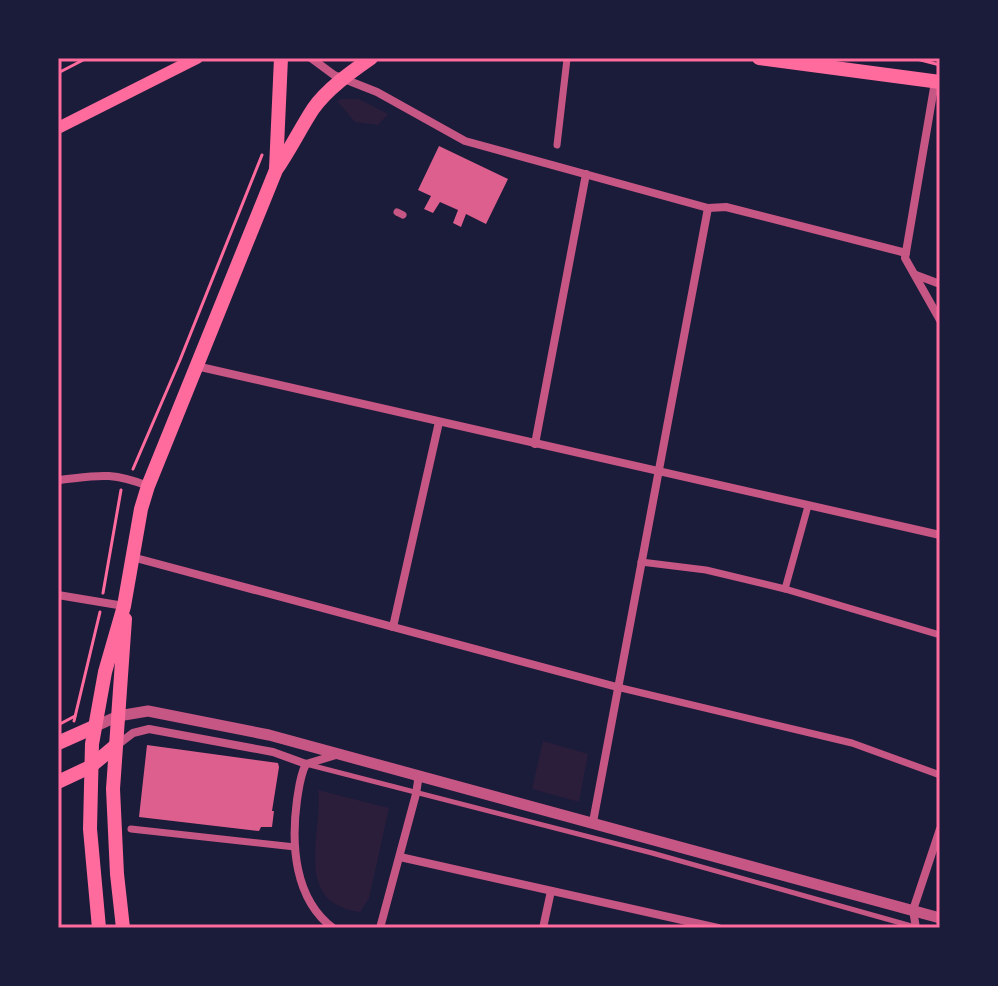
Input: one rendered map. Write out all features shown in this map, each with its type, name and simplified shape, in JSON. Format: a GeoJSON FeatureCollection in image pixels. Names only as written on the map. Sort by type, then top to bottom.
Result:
{"type":"FeatureCollection","features":[{"type":"Feature","properties":{"kind":"main road"},"geometry":{"type":"LineString","coordinates":[[58,128],[197,58]]}},
{"type":"Feature","properties":{"kind":"main road"},"geometry":{"type":"LineString","coordinates":[[276,170],[281,58]]}},
{"type":"Feature","properties":{"kind":"main road"},"geometry":{"type":"LineString","coordinates":[[99,928],[90,829],[90,767],[94,727],[105,672],[124,606],[148,486],[276,170],[314,108],[343,79],[371,58]]}},
{"type":"Feature","properties":{"kind":"main road"},"geometry":{"type":"LineString","coordinates":[[759,58],[938,82]]}},
{"type":"Feature","properties":{"kind":"main road"},"geometry":{"type":"LineString","coordinates":[[123,928],[114,836],[115,746],[126,629],[124,606]]}},
{"type":"Feature","properties":{"kind":"main road"},"geometry":{"type":"LineString","coordinates":[[58,743],[94,727]]}},
{"type":"Feature","properties":{"kind":"main road"},"geometry":{"type":"LineString","coordinates":[[58,782],[90,767],[115,746]]}},
{"type":"Feature","properties":{"kind":"street"},"geometry":{"type":"LineString","coordinates":[[311,58],[343,79],[377,92],[465,141],[708,208],[726,207],[906,253]]}},
{"type":"Feature","properties":{"kind":"street"},"geometry":{"type":"LineString","coordinates":[[557,145],[567,59]]}},
{"type":"Feature","properties":{"kind":"street"},"geometry":{"type":"LineString","coordinates":[[938,82],[906,253],[907,263],[940,320]]}},
{"type":"Feature","properties":{"kind":"street"},"geometry":{"type":"LineString","coordinates":[[535,444],[586,174]]}},
{"type":"Feature","properties":{"kind":"street"},"geometry":{"type":"LineString","coordinates":[[593,822],[708,208]]}},
{"type":"Feature","properties":{"kind":"street"},"geometry":{"type":"LineString","coordinates":[[916,275],[940,284]]}},
{"type":"Feature","properties":{"kind":"street"},"geometry":{"type":"LineString","coordinates":[[927,297],[940,284]]}},
{"type":"Feature","properties":{"kind":"street"},"geometry":{"type":"LineString","coordinates":[[195,366],[940,535]]}},
{"type":"Feature","properties":{"kind":"street"},"geometry":{"type":"LineString","coordinates":[[393,627],[439,422]]}},
{"type":"Feature","properties":{"kind":"street"},"geometry":{"type":"LineString","coordinates":[[58,480],[116,475],[148,486]]}},
{"type":"Feature","properties":{"kind":"street"},"geometry":{"type":"LineString","coordinates":[[785,589],[808,506]]}},
{"type":"Feature","properties":{"kind":"street"},"geometry":{"type":"LineString","coordinates":[[132,557],[617,687],[852,743],[940,775]]}},
{"type":"Feature","properties":{"kind":"street"},"geometry":{"type":"LineString","coordinates":[[641,562],[706,570],[785,589],[940,635]]}},
{"type":"Feature","properties":{"kind":"street"},"geometry":{"type":"LineString","coordinates":[[58,595],[124,606]]}},
{"type":"Feature","properties":{"kind":"street"},"geometry":{"type":"LineString","coordinates":[[94,727],[118,716],[148,711],[180,715],[416,774],[940,918]]}},
{"type":"Feature","properties":{"kind":"street"},"geometry":{"type":"LineString","coordinates":[[115,746],[133,733],[149,729],[273,752],[306,764],[341,754]]}},
{"type":"Feature","properties":{"kind":"street"},"geometry":{"type":"LineString","coordinates":[[306,764],[298,798],[295,847],[306,894],[317,913],[333,928]]}},
{"type":"Feature","properties":{"kind":"street"},"geometry":{"type":"LineString","coordinates":[[380,928],[416,794],[416,774]]}},
{"type":"Feature","properties":{"kind":"street"},"geometry":{"type":"LineString","coordinates":[[131,829],[295,847]]}},
{"type":"Feature","properties":{"kind":"street"},"geometry":{"type":"LineString","coordinates":[[917,928],[913,910],[940,829]]}},
{"type":"Feature","properties":{"kind":"street"},"geometry":{"type":"LineString","coordinates":[[400,857],[718,928]]}},
{"type":"Feature","properties":{"kind":"street"},"geometry":{"type":"LineString","coordinates":[[543,928],[551,891]]}},
{"type":"Feature","properties":{"kind":"lane"},"geometry":{"type":"LineString","coordinates":[[306,764],[652,853],[917,928]]}},
{"type":"Feature","properties":{"kind":"path"},"geometry":{"type":"LineString","coordinates":[[58,73],[87,58]]}},
{"type":"Feature","properties":{"kind":"path"},"geometry":{"type":"LineString","coordinates":[[913,58],[940,65]]}},
{"type":"Feature","properties":{"kind":"path"},"geometry":{"type":"LineString","coordinates":[[132,471],[176,371],[263,151]]}},
{"type":"Feature","properties":{"kind":"path"},"geometry":{"type":"LineString","coordinates":[[58,725],[75,716]]}},
{"type":"Feature","properties":{"kind":"shaded area"},"geometry":{"type":"Polygon","coordinates":[[[359,99],[388,114],[378,125],[355,122],[337,101],[359,99]]]}},
{"type":"Feature","properties":{"kind":"shaded area"},"geometry":{"type":"Polygon","coordinates":[[[543,741],[588,754],[579,802],[532,789],[543,741]]]}},
{"type":"Feature","properties":{"kind":"shaded area"},"geometry":{"type":"Polygon","coordinates":[[[318,790],[389,808],[369,898],[360,912],[339,906],[325,895],[318,881],[315,864],[318,790]]]}},
{"type":"Feature","properties":{"kind":"building"},"geometry":{"type":"Polygon","coordinates":[[[439,146],[508,179],[486,224],[466,214],[461,227],[453,223],[458,210],[440,202],[433,213],[424,209],[431,196],[418,190],[439,146]]]}},
{"type":"Feature","properties":{"kind":"building"},"geometry":{"type":"Polygon","coordinates":[[[147,745],[278,763],[272,827],[261,827],[259,831],[139,817],[147,745]]]}}]}
